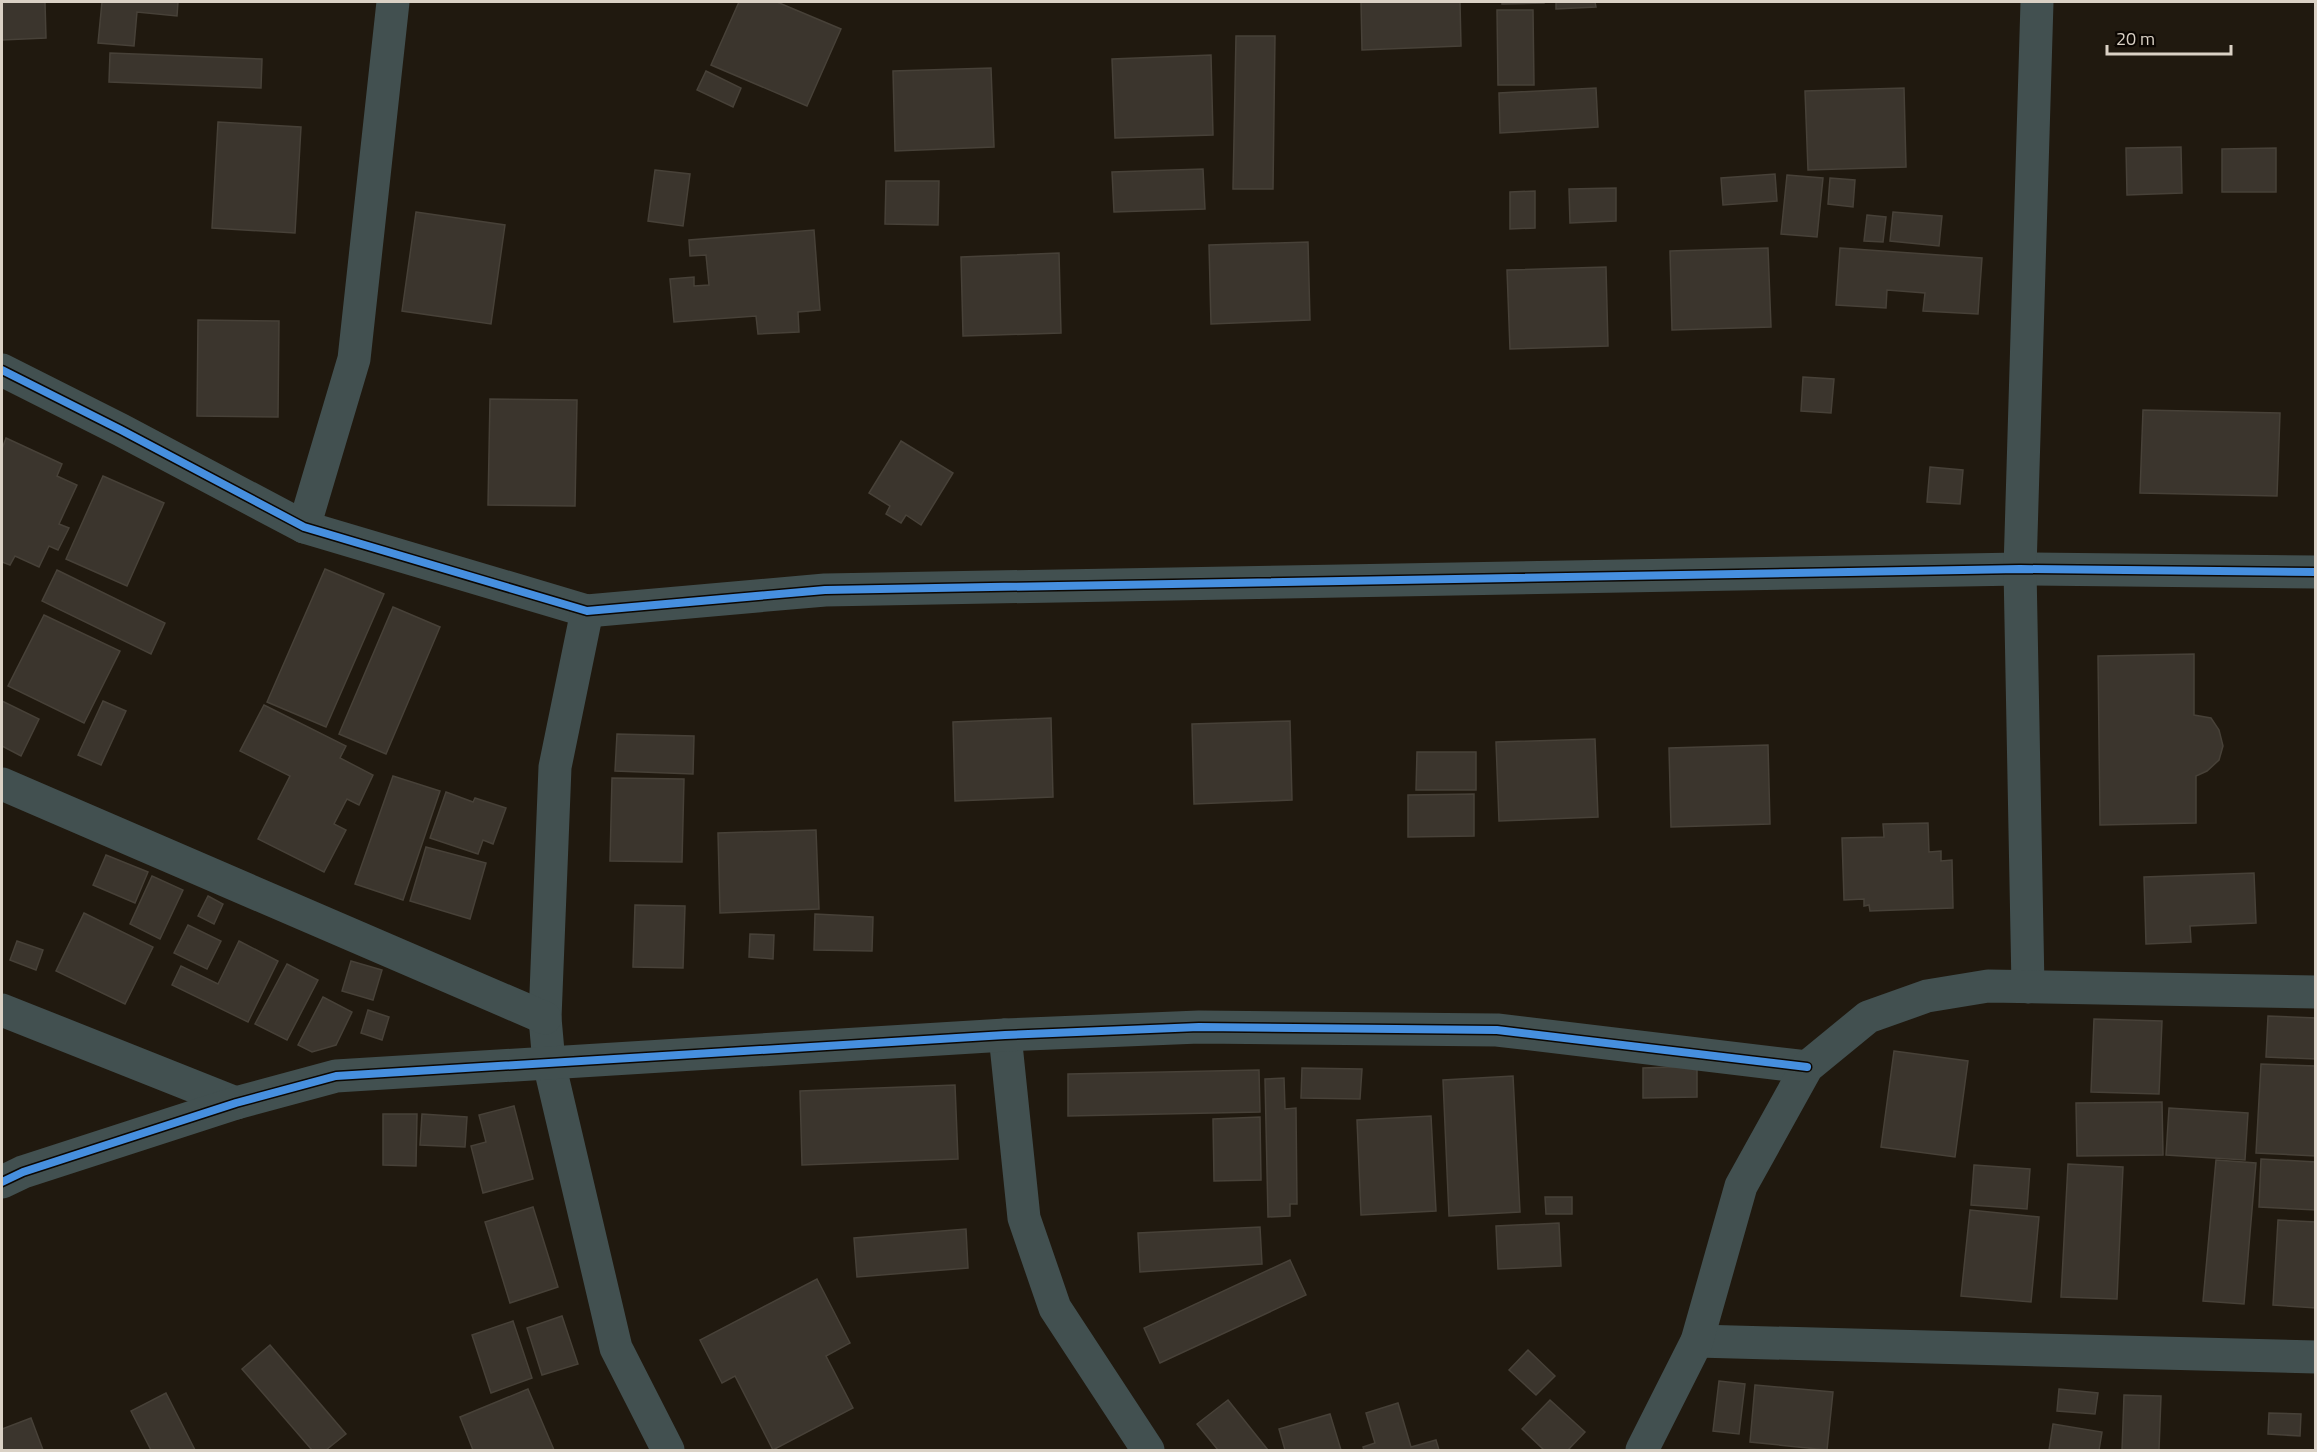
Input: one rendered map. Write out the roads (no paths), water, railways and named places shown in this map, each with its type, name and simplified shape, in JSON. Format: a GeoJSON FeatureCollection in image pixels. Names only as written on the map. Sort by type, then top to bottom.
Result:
{"type":"FeatureCollection","features":[{"type":"Feature","properties":{"kind":"street"},"geometry":{"type":"LineString","coordinates":[[304,527],[354,359],[393,2]]}},
{"type":"Feature","properties":{"kind":"street"},"geometry":{"type":"LineString","coordinates":[[2028,987],[2020,569],[2037,2]]}},
{"type":"Feature","properties":{"kind":"street"},"geometry":{"type":"LineString","coordinates":[[2,370],[304,527],[587,611],[825,590],[2020,569],[2316,572]]}},
{"type":"Feature","properties":{"kind":"street"},"geometry":{"type":"LineString","coordinates":[[587,611],[555,766],[545,1018],[549,1063],[616,1348],[668,1450]]}},
{"type":"Feature","properties":{"kind":"street"},"geometry":{"type":"LineString","coordinates":[[2,784],[545,1018]]}},
{"type":"Feature","properties":{"kind":"street"},"geometry":{"type":"LineString","coordinates":[[1642,1450],[1697,1341],[1741,1186],[1807,1067],[1868,1017],[1927,996],[1988,986],[2316,992]]}},
{"type":"Feature","properties":{"kind":"street"},"geometry":{"type":"LineString","coordinates":[[2,1010],[236,1103]]}},
{"type":"Feature","properties":{"kind":"street"},"geometry":{"type":"LineString","coordinates":[[2,1182],[23,1172],[236,1103],[336,1076],[1005,1035],[1199,1027],[1497,1030],[1807,1067]]}},
{"type":"Feature","properties":{"kind":"street"},"geometry":{"type":"LineString","coordinates":[[1005,1035],[1024,1218],[1055,1308],[1148,1450]]}},
{"type":"Feature","properties":{"kind":"street"},"geometry":{"type":"LineString","coordinates":[[1697,1341],[2316,1357]]}}]}
